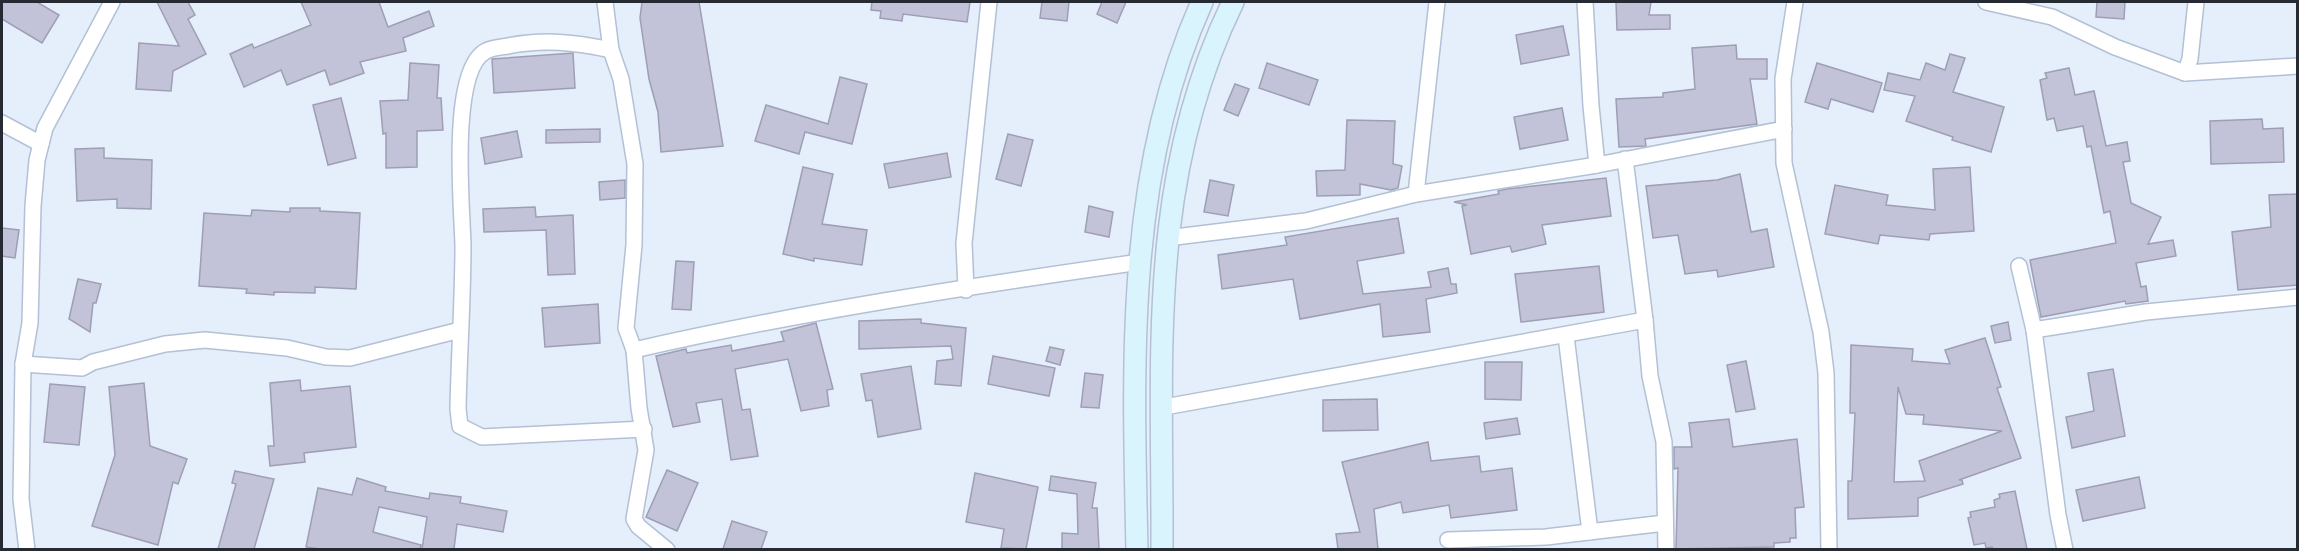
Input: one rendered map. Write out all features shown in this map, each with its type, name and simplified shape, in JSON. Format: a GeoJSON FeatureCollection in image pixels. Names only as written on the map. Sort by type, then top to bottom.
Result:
{"type":"FeatureCollection","features":[{"type":"Feature","properties":{"kind":"main road"},"geometry":{"type":"LineString","coordinates":[[1137,549],[1135,362],[1145,201],[1156,144],[1174,75],[1202,2]]}},
{"type":"Feature","properties":{"kind":"main road"},"geometry":{"type":"LineString","coordinates":[[1162,549],[1159,408],[1167,238],[1191,108],[1233,2]]}},
{"type":"Feature","properties":{"kind":"street"},"geometry":{"type":"LineString","coordinates":[[27,549],[21,499],[23,364],[30,323],[33,206],[37,160],[45,128],[72,73],[112,2]]}},
{"type":"Feature","properties":{"kind":"street"},"geometry":{"type":"LineString","coordinates":[[605,2],[611,50],[621,79],[635,164],[634,244],[626,328],[634,350],[639,408],[646,450],[634,519],[638,526],[667,549]]}},
{"type":"Feature","properties":{"kind":"street"},"geometry":{"type":"LineString","coordinates":[[966,290],[964,243],[989,2]]}},
{"type":"Feature","properties":{"kind":"street"},"geometry":{"type":"LineString","coordinates":[[1416,194],[1424,104],[1437,2]]}},
{"type":"Feature","properties":{"kind":"street"},"geometry":{"type":"LineString","coordinates":[[1585,2],[1591,106],[1598,165]]}},
{"type":"Feature","properties":{"kind":"street"},"geometry":{"type":"LineString","coordinates":[[1795,2],[1783,79],[1784,163],[1821,332],[1826,373],[1829,549]]}},
{"type":"Feature","properties":{"kind":"street"},"geometry":{"type":"LineString","coordinates":[[1986,2],[2052,17],[2115,47],[2185,72],[2298,66]]}},
{"type":"Feature","properties":{"kind":"street"},"geometry":{"type":"LineString","coordinates":[[2185,72],[2190,59],[2196,2]]}},
{"type":"Feature","properties":{"kind":"street"},"geometry":{"type":"LineString","coordinates":[[611,50],[578,42],[551,40],[486,50],[477,58],[464,97],[459,168],[463,245],[458,409],[460,426],[482,437],[519,437],[644,429]]}},
{"type":"Feature","properties":{"kind":"street"},"geometry":{"type":"LineString","coordinates":[[2,123],[41,144]]}},
{"type":"Feature","properties":{"kind":"street"},"geometry":{"type":"LineString","coordinates":[[1167,238],[1306,221],[1416,194],[1598,165],[1784,129]]}},
{"type":"Feature","properties":{"kind":"street"},"geometry":{"type":"LineString","coordinates":[[1625,159],[1650,376],[1664,442],[1666,549]]}},
{"type":"Feature","properties":{"kind":"street"},"geometry":{"type":"LineString","coordinates":[[634,350],[708,333],[1140,262]]}},
{"type":"Feature","properties":{"kind":"street"},"geometry":{"type":"LineString","coordinates":[[2019,266],[2034,330],[2058,515],[2065,549]]}},
{"type":"Feature","properties":{"kind":"street"},"geometry":{"type":"LineString","coordinates":[[2034,330],[2146,312],[2298,297]]}},
{"type":"Feature","properties":{"kind":"street"},"geometry":{"type":"LineString","coordinates":[[1159,408],[1374,371],[1484,348],[1566,336],[1645,320]]}},
{"type":"Feature","properties":{"kind":"street"},"geometry":{"type":"LineString","coordinates":[[23,364],[82,368],[93,362],[165,344],[205,340],[287,348],[326,357],[350,358],[460,330]]}},
{"type":"Feature","properties":{"kind":"street"},"geometry":{"type":"LineString","coordinates":[[1566,336],[1590,532]]}},
{"type":"Feature","properties":{"kind":"street"},"geometry":{"type":"LineString","coordinates":[[1448,540],[1546,537],[1665,523]]}},
{"type":"Feature","properties":{"kind":"building"},"geometry":{"type":"Polygon","coordinates":[[[2,2],[37,2],[59,15],[42,43],[2,19],[2,2]]]}},
{"type":"Feature","properties":{"kind":"building"},"geometry":{"type":"Polygon","coordinates":[[[157,2],[188,2],[195,15],[188,19],[206,54],[173,71],[171,91],[136,89],[139,43],[179,46],[157,2]]]}},
{"type":"Feature","properties":{"kind":"building"},"geometry":{"type":"Polygon","coordinates":[[[301,2],[379,2],[388,27],[429,11],[434,26],[403,38],[406,51],[360,62],[364,73],[330,85],[325,70],[287,85],[281,70],[244,87],[230,54],[252,44],[254,48],[311,25],[301,2]]]}},
{"type":"Feature","properties":{"kind":"building"},"geometry":{"type":"Polygon","coordinates":[[[642,2],[699,2],[723,146],[661,152],[658,112],[649,79],[640,18],[642,2]]]}},
{"type":"Feature","properties":{"kind":"building"},"geometry":{"type":"Polygon","coordinates":[[[872,2],[970,2],[967,22],[903,14],[902,21],[880,18],[881,11],[871,10],[872,2]]]}},
{"type":"Feature","properties":{"kind":"building"},"geometry":{"type":"Polygon","coordinates":[[[1042,2],[1069,2],[1067,21],[1040,18],[1042,2]]]}},
{"type":"Feature","properties":{"kind":"building"},"geometry":{"type":"Polygon","coordinates":[[[1102,2],[1126,2],[1117,23],[1097,14],[1102,2]]]}},
{"type":"Feature","properties":{"kind":"building"},"geometry":{"type":"Polygon","coordinates":[[[1616,2],[1651,2],[1649,15],[1670,15],[1670,29],[1617,30],[1616,2]]]}},
{"type":"Feature","properties":{"kind":"building"},"geometry":{"type":"Polygon","coordinates":[[[2097,2],[2125,2],[2124,19],[2096,17],[2097,2]]]}},
{"type":"Feature","properties":{"kind":"building"},"geometry":{"type":"Polygon","coordinates":[[[1563,26],[1569,55],[1521,64],[1516,35],[1563,26]]]}},
{"type":"Feature","properties":{"kind":"building"},"geometry":{"type":"Polygon","coordinates":[[[1736,45],[1737,59],[1767,59],[1767,79],[1750,79],[1757,124],[1645,139],[1646,146],[1619,147],[1616,99],[1663,97],[1663,93],[1695,89],[1692,48],[1736,45]]]}},
{"type":"Feature","properties":{"kind":"building"},"geometry":{"type":"Polygon","coordinates":[[[573,53],[575,88],[494,93],[492,59],[573,53]]]}},
{"type":"Feature","properties":{"kind":"building"},"geometry":{"type":"Polygon","coordinates":[[[1950,54],[1965,58],[1953,92],[2004,107],[1991,152],[1952,140],[1953,137],[1906,121],[1915,96],[1884,90],[1888,73],[1920,80],[1926,63],[1945,70],[1950,54]]]}},
{"type":"Feature","properties":{"kind":"building"},"geometry":{"type":"Polygon","coordinates":[[[410,63],[439,65],[437,98],[441,98],[443,130],[417,131],[417,167],[386,168],[386,133],[383,134],[380,101],[408,100],[410,63]]]}},
{"type":"Feature","properties":{"kind":"building"},"geometry":{"type":"Polygon","coordinates":[[[1267,63],[1318,80],[1309,105],[1259,88],[1267,63]]]}},
{"type":"Feature","properties":{"kind":"building"},"geometry":{"type":"Polygon","coordinates":[[[1817,63],[1882,83],[1873,112],[1831,99],[1828,109],[1805,102],[1817,63]]]}},
{"type":"Feature","properties":{"kind":"building"},"geometry":{"type":"Polygon","coordinates":[[[2069,68],[2075,95],[2094,91],[2106,146],[2127,142],[2130,161],[2123,162],[2131,203],[2161,217],[2148,244],[2173,240],[2176,256],[2136,263],[2141,287],[2146,286],[2148,301],[2126,304],[2125,301],[2041,317],[2030,260],[2116,243],[2110,211],[2104,213],[2091,146],[2087,147],[2083,126],[2057,131],[2054,118],[2047,120],[2040,80],[2047,78],[2045,73],[2069,68]]]}},
{"type":"Feature","properties":{"kind":"building"},"geometry":{"type":"Polygon","coordinates":[[[840,77],[867,84],[852,144],[805,132],[799,154],[755,141],[766,105],[828,124],[840,77]]]}},
{"type":"Feature","properties":{"kind":"building"},"geometry":{"type":"Polygon","coordinates":[[[1235,84],[1249,89],[1238,116],[1224,110],[1235,84]]]}},
{"type":"Feature","properties":{"kind":"building"},"geometry":{"type":"Polygon","coordinates":[[[341,98],[356,158],[328,165],[313,105],[341,98]]]}},
{"type":"Feature","properties":{"kind":"building"},"geometry":{"type":"Polygon","coordinates":[[[1562,108],[1568,140],[1520,149],[1514,117],[1562,108]]]}},
{"type":"Feature","properties":{"kind":"building"},"geometry":{"type":"Polygon","coordinates":[[[2262,119],[2263,129],[2283,128],[2284,162],[2211,164],[2210,121],[2262,119]]]}},
{"type":"Feature","properties":{"kind":"building"},"geometry":{"type":"Polygon","coordinates":[[[1347,120],[1395,121],[1393,164],[1402,166],[1398,188],[1391,190],[1360,184],[1360,195],[1317,196],[1316,171],[1345,170],[1347,120]]]}},
{"type":"Feature","properties":{"kind":"building"},"geometry":{"type":"Polygon","coordinates":[[[600,129],[600,142],[546,143],[546,130],[600,129]]]}},
{"type":"Feature","properties":{"kind":"building"},"geometry":{"type":"Polygon","coordinates":[[[517,131],[522,157],[485,164],[481,138],[517,131]]]}},
{"type":"Feature","properties":{"kind":"building"},"geometry":{"type":"Polygon","coordinates":[[[1008,134],[1033,140],[1021,186],[996,179],[1008,134]]]}},
{"type":"Feature","properties":{"kind":"building"},"geometry":{"type":"Polygon","coordinates":[[[104,148],[104,158],[152,160],[151,209],[117,208],[117,199],[77,201],[75,149],[104,148]]]}},
{"type":"Feature","properties":{"kind":"building"},"geometry":{"type":"Polygon","coordinates":[[[947,153],[951,177],[889,188],[884,164],[947,153]]]}},
{"type":"Feature","properties":{"kind":"building"},"geometry":{"type":"Polygon","coordinates":[[[803,167],[833,174],[822,224],[867,230],[862,265],[814,258],[814,261],[783,254],[803,167]]]}},
{"type":"Feature","properties":{"kind":"building"},"geometry":{"type":"Polygon","coordinates":[[[1970,167],[1974,231],[1930,234],[1929,240],[1880,235],[1878,244],[1825,234],[1835,185],[1888,195],[1886,205],[1935,210],[1933,169],[1970,167]]]}},
{"type":"Feature","properties":{"kind":"building"},"geometry":{"type":"Polygon","coordinates":[[[1740,174],[1751,232],[1767,229],[1774,267],[1718,277],[1717,270],[1685,274],[1678,235],[1653,238],[1646,186],[1717,180],[1740,174]]]}},
{"type":"Feature","properties":{"kind":"building"},"geometry":{"type":"Polygon","coordinates":[[[1606,178],[1611,216],[1542,225],[1546,244],[1512,252],[1510,246],[1471,254],[1462,206],[1467,205],[1454,202],[1499,194],[1498,191],[1507,189],[1606,178]]]}},
{"type":"Feature","properties":{"kind":"building"},"geometry":{"type":"Polygon","coordinates":[[[625,180],[625,198],[600,200],[599,182],[625,180]]]}},
{"type":"Feature","properties":{"kind":"building"},"geometry":{"type":"Polygon","coordinates":[[[1210,180],[1234,185],[1228,216],[1204,212],[1210,180]]]}},
{"type":"Feature","properties":{"kind":"building"},"geometry":{"type":"Polygon","coordinates":[[[2298,194],[2298,285],[2238,290],[2232,232],[2271,227],[2269,195],[2298,194]]]}},
{"type":"Feature","properties":{"kind":"building"},"geometry":{"type":"Polygon","coordinates":[[[1089,206],[1113,212],[1109,237],[1085,232],[1089,206]]]}},
{"type":"Feature","properties":{"kind":"building"},"geometry":{"type":"Polygon","coordinates":[[[535,207],[536,217],[573,215],[575,274],[548,275],[546,230],[484,232],[483,209],[535,207]]]}},
{"type":"Feature","properties":{"kind":"building"},"geometry":{"type":"Polygon","coordinates":[[[290,208],[320,208],[320,211],[360,213],[356,289],[315,287],[315,293],[274,292],[274,295],[246,293],[247,289],[199,286],[204,213],[251,216],[252,210],[290,212],[290,208]]]}},
{"type":"Feature","properties":{"kind":"building"},"geometry":{"type":"Polygon","coordinates":[[[1398,218],[1404,253],[1357,261],[1363,294],[1431,287],[1428,272],[1448,268],[1451,284],[1456,284],[1457,293],[1426,299],[1430,332],[1383,337],[1380,304],[1300,319],[1293,279],[1222,289],[1218,255],[1287,245],[1285,237],[1398,218]]]}},
{"type":"Feature","properties":{"kind":"building"},"geometry":{"type":"Polygon","coordinates":[[[2,228],[19,230],[15,258],[2,256],[2,228]]]}},
{"type":"Feature","properties":{"kind":"building"},"geometry":{"type":"Polygon","coordinates":[[[676,261],[694,262],[691,310],[672,309],[676,261]]]}},
{"type":"Feature","properties":{"kind":"building"},"geometry":{"type":"Polygon","coordinates":[[[1599,266],[1604,312],[1521,322],[1515,274],[1599,266]]]}},
{"type":"Feature","properties":{"kind":"building"},"geometry":{"type":"Polygon","coordinates":[[[78,279],[101,284],[96,303],[93,303],[90,332],[69,319],[78,279]]]}},
{"type":"Feature","properties":{"kind":"building"},"geometry":{"type":"Polygon","coordinates":[[[598,304],[600,343],[545,347],[542,308],[598,304]]]}},
{"type":"Feature","properties":{"kind":"building"},"geometry":{"type":"Polygon","coordinates":[[[921,319],[921,323],[966,328],[961,386],[935,384],[937,361],[953,359],[951,346],[859,349],[859,321],[921,319]]]}},
{"type":"Feature","properties":{"kind":"building"},"geometry":{"type":"Polygon","coordinates":[[[2008,322],[2011,340],[1995,343],[1991,326],[2008,322]]]}},
{"type":"Feature","properties":{"kind":"building"},"geometry":{"type":"Polygon","coordinates":[[[816,323],[833,389],[827,390],[829,406],[801,411],[788,359],[735,369],[742,410],[750,409],[758,456],[731,460],[722,399],[696,403],[700,422],[673,427],[656,356],[686,349],[687,353],[731,345],[732,351],[784,341],[781,332],[816,323]]]}},
{"type":"Feature","properties":{"kind":"building"},"geometry":{"type":"Polygon","coordinates":[[[1985,338],[2001,387],[1997,388],[2021,458],[1959,480],[1962,480],[1963,484],[1918,498],[1918,516],[1848,519],[1848,481],[1852,481],[1855,413],[1850,413],[1851,345],[1913,349],[1912,361],[1950,364],[1945,350],[1985,338]],[[1898,387],[1894,482],[1925,481],[1919,461],[2002,431],[1923,424],[1924,415],[1906,414],[1898,387]]]}},
{"type":"Feature","properties":{"kind":"building"},"geometry":{"type":"Polygon","coordinates":[[[1050,347],[1064,350],[1060,365],[1046,361],[1050,347]]]}},
{"type":"Feature","properties":{"kind":"building"},"geometry":{"type":"Polygon","coordinates":[[[993,356],[1055,368],[1049,396],[988,384],[993,356]]]}},
{"type":"Feature","properties":{"kind":"building"},"geometry":{"type":"Polygon","coordinates":[[[1746,361],[1755,409],[1736,412],[1727,365],[1746,361]]]}},
{"type":"Feature","properties":{"kind":"building"},"geometry":{"type":"Polygon","coordinates":[[[1485,362],[1522,362],[1521,400],[1485,399],[1485,362]]]}},
{"type":"Feature","properties":{"kind":"building"},"geometry":{"type":"Polygon","coordinates":[[[911,366],[921,429],[878,437],[872,400],[866,401],[861,374],[911,366]]]}},
{"type":"Feature","properties":{"kind":"building"},"geometry":{"type":"Polygon","coordinates":[[[2113,369],[2125,436],[2072,448],[2066,417],[2094,411],[2088,373],[2113,369]]]}},
{"type":"Feature","properties":{"kind":"building"},"geometry":{"type":"Polygon","coordinates":[[[1085,373],[1103,375],[1099,408],[1081,407],[1085,373]]]}},
{"type":"Feature","properties":{"kind":"building"},"geometry":{"type":"Polygon","coordinates":[[[300,380],[301,391],[350,386],[356,447],[304,453],[305,462],[270,466],[268,446],[274,446],[270,383],[300,380]]]}},
{"type":"Feature","properties":{"kind":"building"},"geometry":{"type":"Polygon","coordinates":[[[144,383],[150,446],[187,459],[178,484],[173,482],[158,545],[92,526],[115,455],[109,387],[144,383]]]}},
{"type":"Feature","properties":{"kind":"building"},"geometry":{"type":"Polygon","coordinates":[[[50,384],[85,387],[79,445],[44,442],[50,384]]]}},
{"type":"Feature","properties":{"kind":"building"},"geometry":{"type":"Polygon","coordinates":[[[1377,399],[1378,430],[1323,431],[1323,400],[1377,399]]]}},
{"type":"Feature","properties":{"kind":"building"},"geometry":{"type":"Polygon","coordinates":[[[1517,418],[1520,434],[1486,439],[1484,423],[1517,418]]]}},
{"type":"Feature","properties":{"kind":"building"},"geometry":{"type":"Polygon","coordinates":[[[1729,419],[1733,447],[1797,439],[1804,507],[1795,508],[1796,538],[1790,538],[1790,542],[1774,543],[1774,547],[1676,549],[1678,468],[1674,469],[1674,447],[1692,447],[1689,423],[1729,419]]]}},
{"type":"Feature","properties":{"kind":"building"},"geometry":{"type":"Polygon","coordinates":[[[1428,442],[1431,461],[1479,456],[1481,472],[1512,468],[1517,510],[1451,518],[1449,505],[1403,513],[1401,502],[1374,509],[1378,549],[1338,549],[1336,534],[1360,532],[1342,462],[1428,442]]]}},
{"type":"Feature","properties":{"kind":"building"},"geometry":{"type":"Polygon","coordinates":[[[667,470],[698,483],[677,531],[646,517],[667,470]]]}},
{"type":"Feature","properties":{"kind":"building"},"geometry":{"type":"Polygon","coordinates":[[[235,471],[274,479],[254,549],[218,549],[236,484],[232,483],[235,471]]]}},
{"type":"Feature","properties":{"kind":"building"},"geometry":{"type":"Polygon","coordinates":[[[975,473],[1038,487],[1026,549],[1001,548],[1004,529],[966,522],[975,473]]]}},
{"type":"Feature","properties":{"kind":"building"},"geometry":{"type":"Polygon","coordinates":[[[1051,476],[1096,483],[1092,508],[1097,508],[1099,549],[1062,549],[1062,533],[1078,534],[1077,494],[1049,490],[1051,476]]]}},
{"type":"Feature","properties":{"kind":"building"},"geometry":{"type":"Polygon","coordinates":[[[2139,477],[2145,508],[2083,521],[2076,490],[2139,477]]]}},
{"type":"Feature","properties":{"kind":"building"},"geometry":{"type":"Polygon","coordinates":[[[357,478],[386,487],[385,491],[429,499],[430,493],[461,497],[460,503],[507,511],[503,532],[457,524],[454,549],[422,549],[427,517],[379,507],[373,532],[421,545],[420,549],[306,547],[318,488],[352,495],[357,478]]]}},
{"type":"Feature","properties":{"kind":"building"},"geometry":{"type":"Polygon","coordinates":[[[2015,491],[2027,549],[1986,548],[1985,543],[1974,545],[1968,518],[1971,517],[1970,512],[1995,507],[1994,500],[2000,498],[1999,494],[2015,491]]]}},
{"type":"Feature","properties":{"kind":"building"},"geometry":{"type":"Polygon","coordinates":[[[732,521],[767,532],[761,549],[723,549],[732,521]]]}}]}
